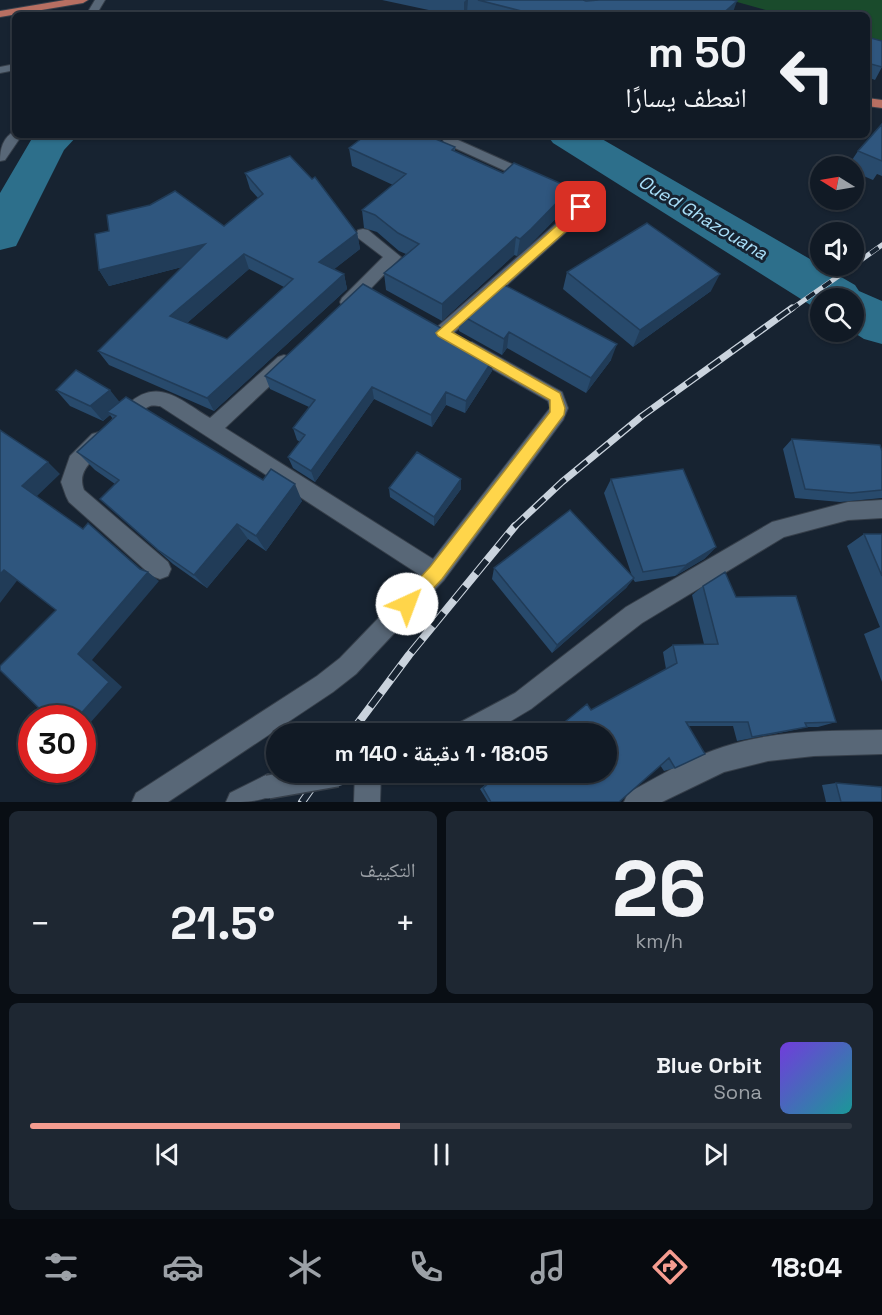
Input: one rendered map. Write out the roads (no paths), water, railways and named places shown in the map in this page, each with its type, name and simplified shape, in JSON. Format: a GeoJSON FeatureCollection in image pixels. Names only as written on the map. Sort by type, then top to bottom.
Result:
{"type":"FeatureCollection","features":[{"type":"Feature","properties":{"kind":"main road"},"geometry":{"type":"LineString","coordinates":[[0,14],[83,0]]}},
{"type":"Feature","properties":{"kind":"street"},"geometry":{"type":"LineString","coordinates":[[0,157],[14,138]]}},
{"type":"Feature","properties":{"kind":"street"},"geometry":{"type":"LineString","coordinates":[[145,802],[325,684],[348,666],[436,573],[557,415],[559,408],[556,397],[437,330],[579,213],[581,207],[572,196],[449,140]]}},
{"type":"Feature","properties":{"kind":"street"},"geometry":{"type":"LineString","coordinates":[[338,310],[369,289],[393,257],[363,234]]}},
{"type":"Feature","properties":{"kind":"street"},"geometry":{"type":"LineString","coordinates":[[210,430],[296,350]]}},
{"type":"Feature","properties":{"kind":"street"},"geometry":{"type":"LineString","coordinates":[[160,569],[76,496],[70,482],[77,462],[90,447],[146,399],[154,397],[163,398],[436,573]]}},
{"type":"Feature","properties":{"kind":"street"},"geometry":{"type":"LineString","coordinates":[[484,723],[523,701],[634,615],[779,529],[848,511],[882,509]]}},
{"type":"Feature","properties":{"kind":"street"},"geometry":{"type":"LineString","coordinates":[[637,802],[704,766],[768,748],[882,742]]}},
{"type":"Feature","properties":{"kind":"street"},"geometry":{"type":"LineString","coordinates":[[239,802],[268,787],[291,783]]}},
{"type":"Feature","properties":{"kind":"street"},"geometry":{"type":"LineString","coordinates":[[367,802],[368,783]]}},
{"type":"Feature","properties":{"kind":"waterway","name":"Oued Ghazouana"},"geometry":{"type":"LineString","coordinates":[[0,235],[47,144],[54,138]]}},
{"type":"Feature","properties":{"kind":"waterway","name":"Oued Ghazouana"},"geometry":{"type":"LineString","coordinates":[[572,138],[821,288]]}},
{"type":"Feature","properties":{"kind":"waterway","name":"Oued Ghazouana"},"geometry":{"type":"LineString","coordinates":[[864,314],[882,325]]}},
{"type":"Feature","properties":{"kind":"railway"},"geometry":{"type":"LineString","coordinates":[[864,258],[882,245]]}},
{"type":"Feature","properties":{"kind":"railway"},"geometry":{"type":"LineString","coordinates":[[790,310],[839,276]]}},
{"type":"Feature","properties":{"kind":"railway"},"geometry":{"type":"LineString","coordinates":[[515,526],[562,482],[642,416],[792,308]]}},
{"type":"Feature","properties":{"kind":"railway"},"geometry":{"type":"LineString","coordinates":[[358,723],[409,655],[515,526]]}},
{"type":"Feature","properties":{"kind":"railway"},"geometry":{"type":"LineString","coordinates":[[302,802],[315,783]]}}]}
